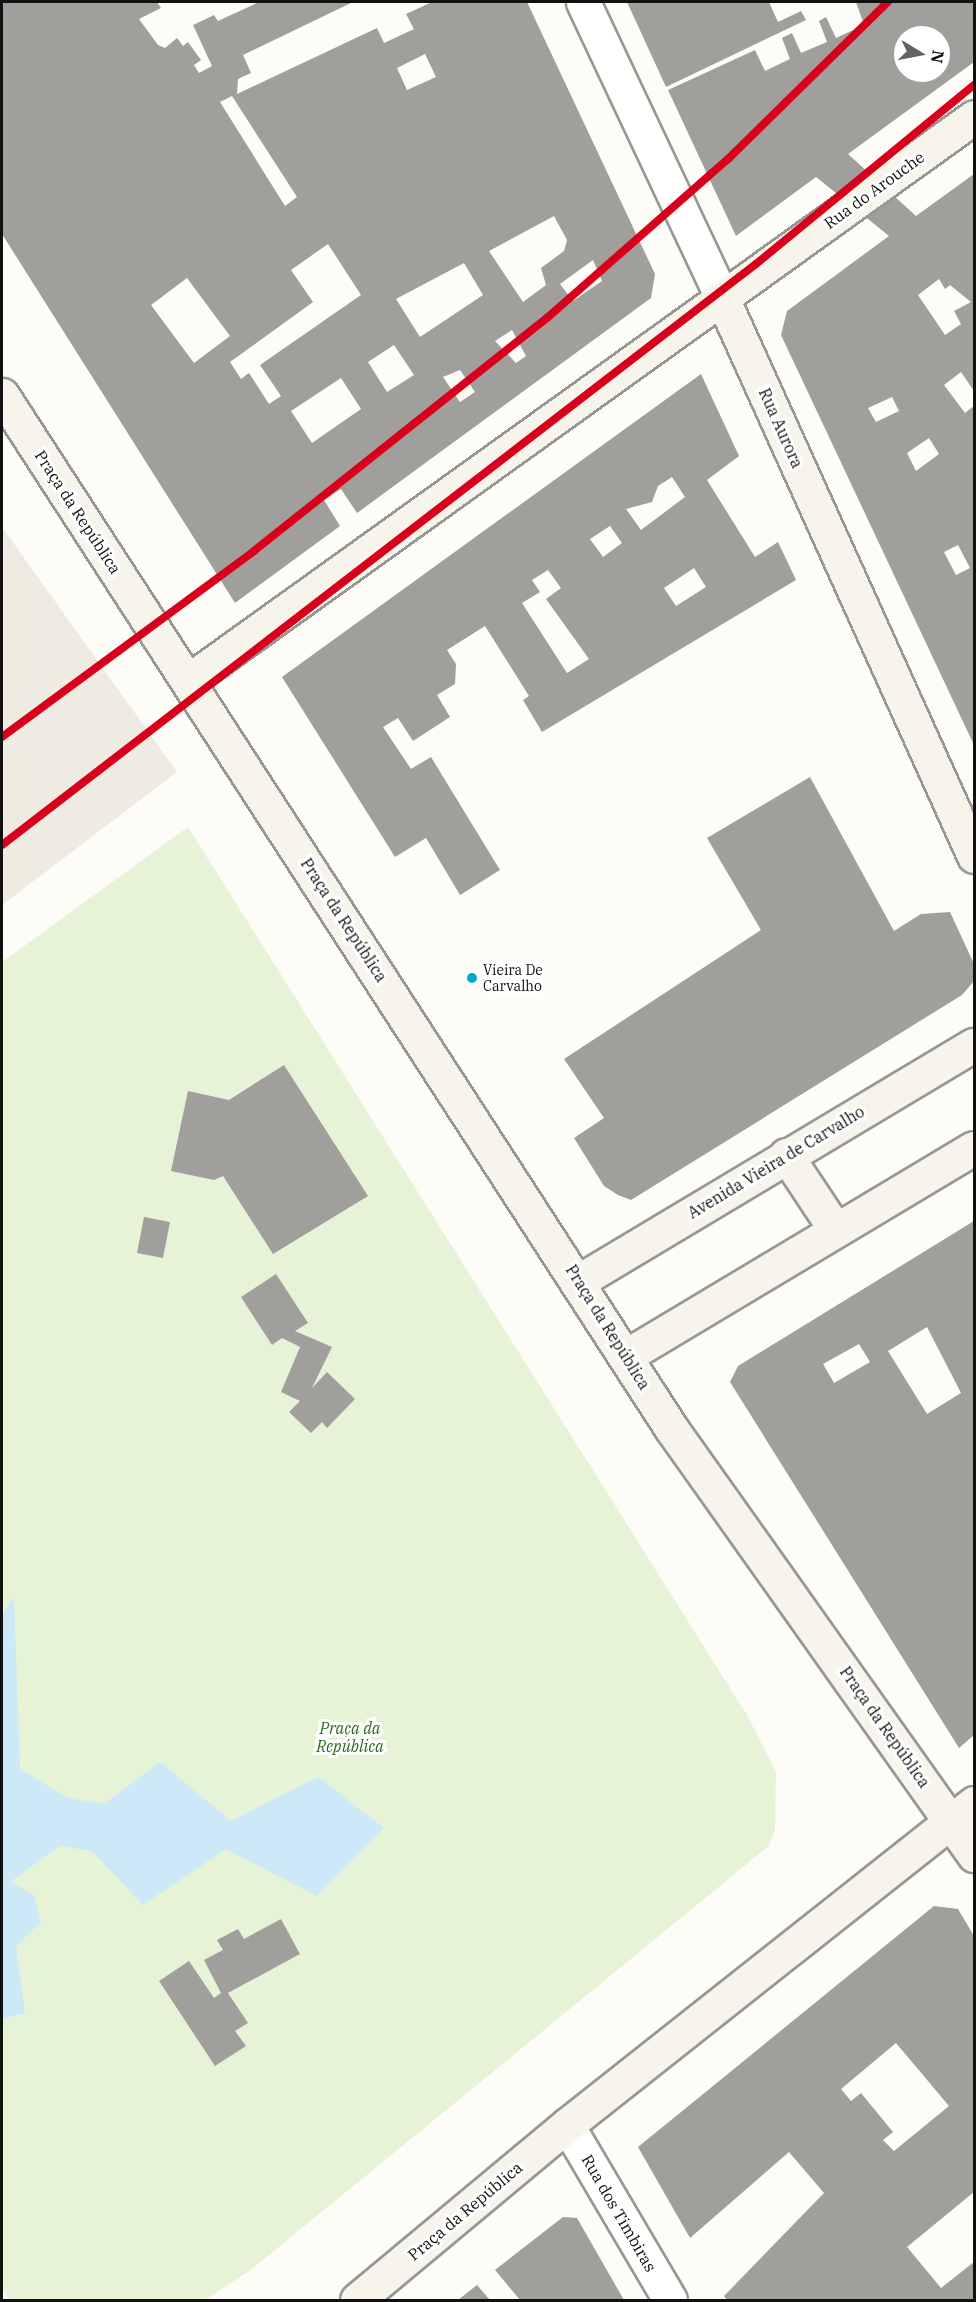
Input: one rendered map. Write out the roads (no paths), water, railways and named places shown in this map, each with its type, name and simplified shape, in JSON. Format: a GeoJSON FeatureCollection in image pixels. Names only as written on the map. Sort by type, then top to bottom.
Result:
{"type":"FeatureCollection","features":[{"type":"Feature","properties":{"kind":"street","name":"Rua Aurora"},"geometry":{"type":"LineString","coordinates":[[583,2],[723,300],[975,856]]}},
{"type":"Feature","properties":{"kind":"street","name":"Rua do Arouche"},"geometry":{"type":"LineString","coordinates":[[188,681],[723,300],[975,117]]}},
{"type":"Feature","properties":{"kind":"street","name":"Praça da República"},"geometry":{"type":"LineString","coordinates":[[2,395],[626,1356],[963,1813],[567,2125],[357,2301]]}},
{"type":"Feature","properties":{"kind":"street","name":"Avenida Vieira de Carvalho"},"geometry":{"type":"LineString","coordinates":[[579,1281],[786,1155],[975,1045]]}},
{"type":"Feature","properties":{"kind":"street"},"geometry":{"type":"LineString","coordinates":[[626,1356],[835,1229],[975,1148]]}},
{"type":"Feature","properties":{"kind":"street"},"geometry":{"type":"LineString","coordinates":[[786,1155],[835,1229]]}},
{"type":"Feature","properties":{"kind":"street"},"geometry":{"type":"LineString","coordinates":[[963,1813],[975,1855]]}},
{"type":"Feature","properties":{"kind":"street","name":"Rua dos Timbiras"},"geometry":{"type":"LineString","coordinates":[[567,2125],[670,2301]]}},
{"type":"Feature","properties":{"kind":"water"},"geometry":{"type":"Polygon","coordinates":[[[14,1597],[20,1769],[68,1798],[104,1804],[160,1762],[231,1821],[318,1777],[384,1828],[317,1896],[226,1849],[143,1905],[92,1851],[60,1846],[10,1882],[34,1895],[41,1922],[16,1946],[25,2013],[2,2019],[2,1614],[14,1597]]]}},
{"type":"Feature","properties":{"kind":"place","name":"Vieira De Carvalho"},"geometry":{"type":"Point","coordinates":[472,978]}}]}
